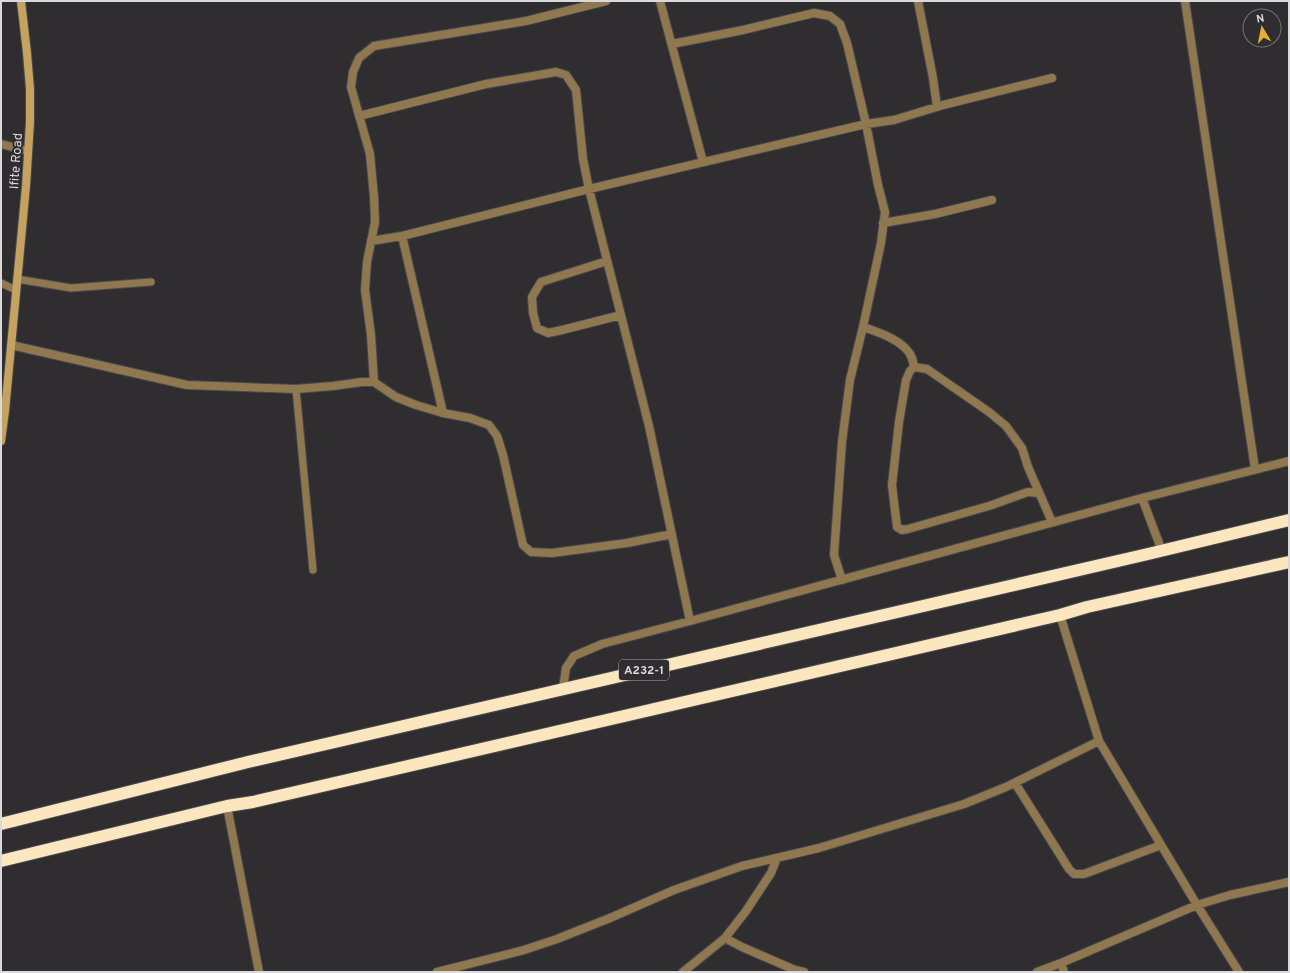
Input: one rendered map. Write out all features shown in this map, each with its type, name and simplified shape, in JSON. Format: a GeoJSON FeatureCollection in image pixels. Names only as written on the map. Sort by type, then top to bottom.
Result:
{"type":"FeatureCollection","features":[{"type":"Feature","properties":{"kind":"highway","name":"A232-1"},"geometry":{"type":"LineString","coordinates":[[1,824],[248,762],[563,688],[1162,551],[1289,520]]}},
{"type":"Feature","properties":{"kind":"highway"},"geometry":{"type":"LineString","coordinates":[[1,861],[227,806],[252,802],[1289,562]]}},
{"type":"Feature","properties":{"kind":"street","name":"Ifite Road"},"geometry":{"type":"LineString","coordinates":[[1,441],[26,186],[28,150],[30,90],[28,53],[21,1]]}},
{"type":"Feature","properties":{"kind":"street"},"geometry":{"type":"LineString","coordinates":[[374,382],[371,335],[365,290],[367,262],[375,222],[374,197],[370,154],[351,87],[353,72],[359,58],[374,46],[526,21],[606,1]]}},
{"type":"Feature","properties":{"kind":"street"},"geometry":{"type":"LineString","coordinates":[[660,1],[703,162]]}},
{"type":"Feature","properties":{"kind":"street"},"geometry":{"type":"LineString","coordinates":[[918,1],[937,107]]}},
{"type":"Feature","properties":{"kind":"street"},"geometry":{"type":"LineString","coordinates":[[1185,1],[1255,469]]}},
{"type":"Feature","properties":{"kind":"street"},"geometry":{"type":"LineString","coordinates":[[672,44],[743,30],[814,13],[830,16],[840,24],[847,43],[885,212],[881,243],[850,380],[842,442],[834,555],[842,580]]}},
{"type":"Feature","properties":{"kind":"street"},"geometry":{"type":"LineString","coordinates":[[359,116],[480,86],[556,72],[566,75],[576,90],[582,153],[589,189],[649,426],[690,621]]}},
{"type":"Feature","properties":{"kind":"street"},"geometry":{"type":"LineString","coordinates":[[371,241],[402,236],[589,189],[866,124],[894,120],[937,107],[1052,78]]}},
{"type":"Feature","properties":{"kind":"street"},"geometry":{"type":"LineString","coordinates":[[1,144],[28,150]]}},
{"type":"Feature","properties":{"kind":"street"},"geometry":{"type":"LineString","coordinates":[[883,223],[935,214],[992,200]]}},
{"type":"Feature","properties":{"kind":"street"},"geometry":{"type":"LineString","coordinates":[[402,236],[443,413]]}},
{"type":"Feature","properties":{"kind":"street"},"geometry":{"type":"LineString","coordinates":[[607,261],[540,282],[532,297],[533,313],[537,328],[548,333],[621,315]]}},
{"type":"Feature","properties":{"kind":"street"},"geometry":{"type":"LineString","coordinates":[[863,327],[881,333],[907,350],[912,358],[914,367]]}},
{"type":"Feature","properties":{"kind":"street"},"geometry":{"type":"LineString","coordinates":[[11,344],[187,385],[296,389],[374,382],[396,397],[443,413],[470,418],[489,425],[497,436],[503,455],[523,545],[531,552],[552,553],[627,543],[672,534]]}},
{"type":"Feature","properties":{"kind":"street"},"geometry":{"type":"LineString","coordinates":[[914,367],[927,369],[989,412],[1006,426],[1022,448],[1038,493],[1052,522]]}},
{"type":"Feature","properties":{"kind":"street"},"geometry":{"type":"LineString","coordinates":[[914,367],[910,371],[906,380],[899,422],[892,485],[897,527],[902,530],[908,529],[989,506],[1028,492],[1038,493]]}},
{"type":"Feature","properties":{"kind":"street"},"geometry":{"type":"LineString","coordinates":[[563,688],[566,668],[574,656],[602,644],[1142,498],[1289,461]]}},
{"type":"Feature","properties":{"kind":"street"},"geometry":{"type":"LineString","coordinates":[[1142,498],[1162,551]]}},
{"type":"Feature","properties":{"kind":"street"},"geometry":{"type":"LineString","coordinates":[[1060,615],[1099,741],[1239,972]]}},
{"type":"Feature","properties":{"kind":"street"},"geometry":{"type":"LineString","coordinates":[[437,972],[524,950],[557,939],[688,885],[742,866],[819,848],[964,804],[1015,783],[1099,741]]}},
{"type":"Feature","properties":{"kind":"street"},"geometry":{"type":"LineString","coordinates":[[1015,783],[1069,869],[1074,874],[1084,874],[1161,845]]}},
{"type":"Feature","properties":{"kind":"street"},"geometry":{"type":"LineString","coordinates":[[227,806],[259,972]]}},
{"type":"Feature","properties":{"kind":"street"},"geometry":{"type":"LineString","coordinates":[[683,972],[725,938],[746,911],[767,879],[777,858]]}},
{"type":"Feature","properties":{"kind":"street"},"geometry":{"type":"LineString","coordinates":[[1037,972],[1197,905],[1230,894],[1289,882]]}},
{"type":"Feature","properties":{"kind":"street"},"geometry":{"type":"LineString","coordinates":[[725,938],[788,967],[804,972]]}},
{"type":"Feature","properties":{"kind":"street"},"geometry":{"type":"LineString","coordinates":[[1061,963],[1064,972]]}},
{"type":"Feature","properties":{"kind":"lane"},"geometry":{"type":"LineString","coordinates":[[16,279],[71,288],[151,282]]}},
{"type":"Feature","properties":{"kind":"lane"},"geometry":{"type":"LineString","coordinates":[[1,283],[16,290]]}},
{"type":"Feature","properties":{"kind":"lane"},"geometry":{"type":"LineString","coordinates":[[296,389],[313,570]]}}]}
